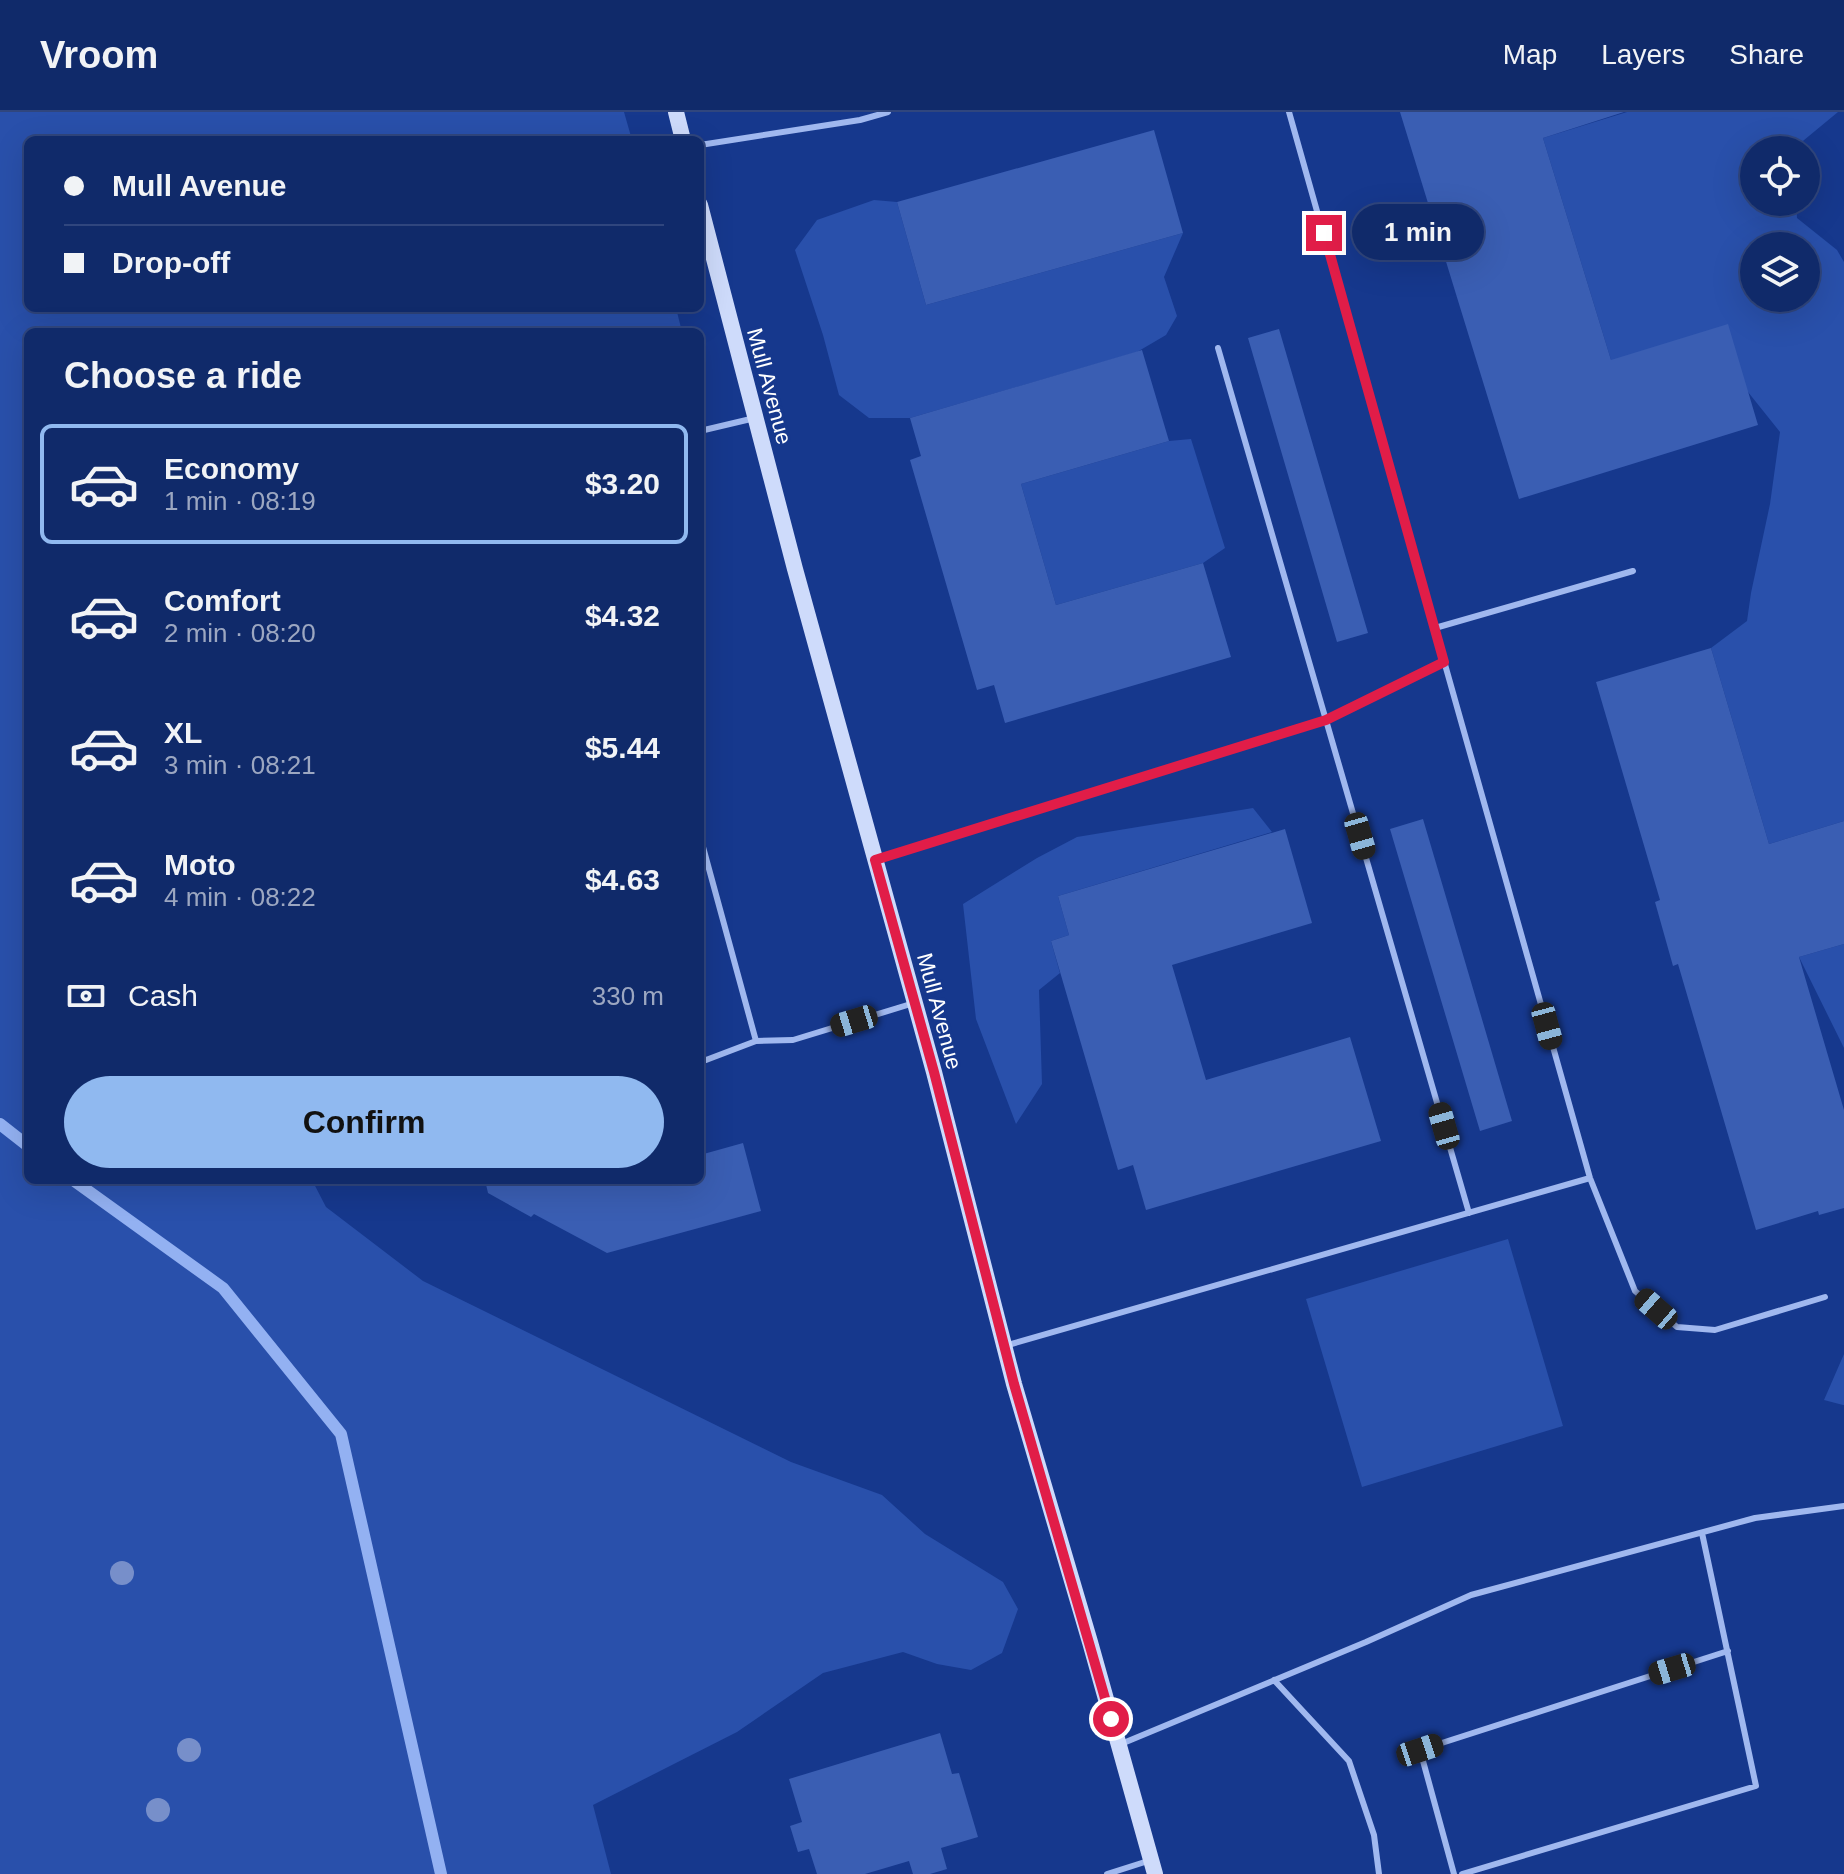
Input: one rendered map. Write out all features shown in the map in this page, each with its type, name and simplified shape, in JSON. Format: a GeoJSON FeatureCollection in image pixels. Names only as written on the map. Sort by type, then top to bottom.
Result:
{"type":"FeatureCollection","features":[{"type":"Feature","properties":{"kind":"street"},"geometry":{"type":"LineString","coordinates":[[676,112],[682,136]]}},
{"type":"Feature","properties":{"kind":"street","name":"Mull Avenue"},"geometry":{"type":"LineString","coordinates":[[704,220],[1004,1346],[1153,1867]]}},
{"type":"Feature","properties":{"kind":"lane"},"geometry":{"type":"LineString","coordinates":[[704,144],[860,120],[888,112]]}},
{"type":"Feature","properties":{"kind":"lane"},"geometry":{"type":"LineString","coordinates":[[1289,112],[1590,1178],[1635,1291],[1677,1327],[1715,1330],[1825,1297]]}},
{"type":"Feature","properties":{"kind":"lane"},"geometry":{"type":"LineString","coordinates":[[1218,348],[1469,1213]]}},
{"type":"Feature","properties":{"kind":"lane"},"geometry":{"type":"LineString","coordinates":[[704,430],[755,418]]}},
{"type":"Feature","properties":{"kind":"lane"},"geometry":{"type":"LineString","coordinates":[[1435,628],[1633,571]]}},
{"type":"Feature","properties":{"kind":"lane"},"geometry":{"type":"LineString","coordinates":[[875,860],[1326,720],[1444,662]]}},
{"type":"Feature","properties":{"kind":"lane"},"geometry":{"type":"LineString","coordinates":[[704,851],[756,1041]]}},
{"type":"Feature","properties":{"kind":"lane"},"geometry":{"type":"LineString","coordinates":[[704,1059],[756,1041],[793,1040],[914,1003]]}},
{"type":"Feature","properties":{"kind":"lane"},"geometry":{"type":"LineString","coordinates":[[1004,1346],[1590,1178]]}},
{"type":"Feature","properties":{"kind":"lane"},"geometry":{"type":"LineString","coordinates":[[1119,1745],[1471,1595],[1755,1518],[1844,1506]]}},
{"type":"Feature","properties":{"kind":"lane"},"geometry":{"type":"LineString","coordinates":[[1462,1874],[1756,1786],[1702,1533]]}},
{"type":"Feature","properties":{"kind":"lane"},"geometry":{"type":"LineString","coordinates":[[1454,1874],[1420,1750],[1728,1651]]}},
{"type":"Feature","properties":{"kind":"lane"},"geometry":{"type":"LineString","coordinates":[[1274,1680],[1349,1761],[1374,1835],[1379,1874]]}},
{"type":"Feature","properties":{"kind":"lane"},"geometry":{"type":"LineString","coordinates":[[1107,1874],[1153,1867]]}},
{"type":"Feature","properties":{"kind":"shaded area"},"geometry":{"type":"Polygon","coordinates":[[[0,112],[624,112],[631,136],[24,136],[24,312],[677,312],[681,328],[24,328],[24,1184],[314,1184],[326,1207],[423,1281],[791,1462],[882,1495],[925,1534],[1003,1582],[1018,1609],[1002,1653],[971,1670],[937,1664],[903,1652],[823,1673],[737,1732],[593,1805],[611,1874],[0,1874],[0,112]]]}},
{"type":"Feature","properties":{"kind":"shaded area"},"geometry":{"type":"Polygon","coordinates":[[[1627,112],[1838,112],[1809,136],[1740,136],[1740,216],[1797,216],[1814,232],[1740,232],[1740,312],[1820,312],[1820,236],[1837,250],[1844,262],[1844,821],[1769,844],[1711,648],[1747,621],[1770,504],[1780,432],[1748,392],[1611,360],[1543,138],[1627,112]]]}},
{"type":"Feature","properties":{"kind":"shaded area"},"geometry":{"type":"Polygon","coordinates":[[[874,200],[897,202],[926,305],[1183,233],[1164,277],[1177,316],[1166,335],[1137,352],[910,418],[869,418],[839,395],[795,250],[817,220],[874,200]]]}},
{"type":"Feature","properties":{"kind":"shaded area"},"geometry":{"type":"Polygon","coordinates":[[[1191,439],[1225,548],[1203,563],[1056,605],[1021,484],[1169,441],[1191,439]]]}},
{"type":"Feature","properties":{"kind":"shaded area"},"geometry":{"type":"Polygon","coordinates":[[[1253,808],[1272,832],[1058,896],[1069,935],[1051,941],[1060,973],[1039,990],[1042,1084],[1016,1124],[976,1019],[963,904],[1077,837],[1253,808]]]}},
{"type":"Feature","properties":{"kind":"shaded area"},"geometry":{"type":"Polygon","coordinates":[[[1844,944],[1844,1048],[1799,957],[1844,944]]]}},
{"type":"Feature","properties":{"kind":"shaded area"},"geometry":{"type":"Polygon","coordinates":[[[1508,1239],[1563,1426],[1362,1487],[1306,1299],[1508,1239]]]}},
{"type":"Feature","properties":{"kind":"shaded area"},"geometry":{"type":"Polygon","coordinates":[[[1844,1354],[1844,1405],[1843,1405],[1824,1400],[1844,1354]]]}},
{"type":"Feature","properties":{"kind":"building"},"geometry":{"type":"Polygon","coordinates":[[[1400,112],[1624,112],[1543,138],[1611,360],[1728,324],[1758,425],[1519,499],[1400,112]]]}},
{"type":"Feature","properties":{"kind":"building"},"geometry":{"type":"Polygon","coordinates":[[[1154,130],[1183,233],[926,305],[897,202],[1154,130]]]}},
{"type":"Feature","properties":{"kind":"building"},"geometry":{"type":"Polygon","coordinates":[[[1279,329],[1368,633],[1337,642],[1248,338],[1279,329]]]}},
{"type":"Feature","properties":{"kind":"building"},"geometry":{"type":"Polygon","coordinates":[[[1142,350],[1169,441],[1021,484],[1056,605],[1203,563],[1231,657],[1005,723],[994,685],[977,690],[910,460],[921,456],[910,418],[1142,350]]]}},
{"type":"Feature","properties":{"kind":"building"},"geometry":{"type":"Polygon","coordinates":[[[1711,648],[1769,844],[1844,821],[1844,944],[1799,957],[1844,1110],[1844,1208],[1819,1215],[1818,1211],[1756,1230],[1678,964],[1673,966],[1655,902],[1660,900],[1596,682],[1711,648]]]}},
{"type":"Feature","properties":{"kind":"building"},"geometry":{"type":"Polygon","coordinates":[[[1423,819],[1512,1121],[1480,1131],[1390,829],[1423,819]]]}},
{"type":"Feature","properties":{"kind":"building"},"geometry":{"type":"Polygon","coordinates":[[[1285,829],[1312,923],[1172,965],[1206,1080],[1350,1037],[1381,1141],[1146,1210],[1133,1165],[1118,1170],[1051,941],[1069,935],[1058,896],[1285,829]]]}},
{"type":"Feature","properties":{"kind":"building"},"geometry":{"type":"Polygon","coordinates":[[[743,1143],[761,1211],[607,1253],[488,1193],[486,1184],[704,1184],[704,1154],[743,1143]]]}},
{"type":"Feature","properties":{"kind":"building"},"geometry":{"type":"Polygon","coordinates":[[[940,1733],[952,1774],[959,1773],[978,1837],[941,1848],[947,1869],[930,1874],[913,1874],[909,1861],[865,1874],[817,1874],[809,1849],[798,1852],[790,1826],[802,1822],[789,1779],[940,1733]]]}},
{"type":"Feature","properties":{"kind":"waterway"},"geometry":{"type":"LineString","coordinates":[[0,1124],[24,1143]]}},
{"type":"Feature","properties":{"kind":"waterway"},"geometry":{"type":"LineString","coordinates":[[79,1184],[223,1288],[341,1434],[441,1874]]}},
{"type":"Feature","properties":{"kind":"route"},"geometry":{"type":"LineString","coordinates":[[1111,1719],[1014,1384],[934,1072],[875,860],[1326,720],[1444,662],[1324,233]]}}]}
